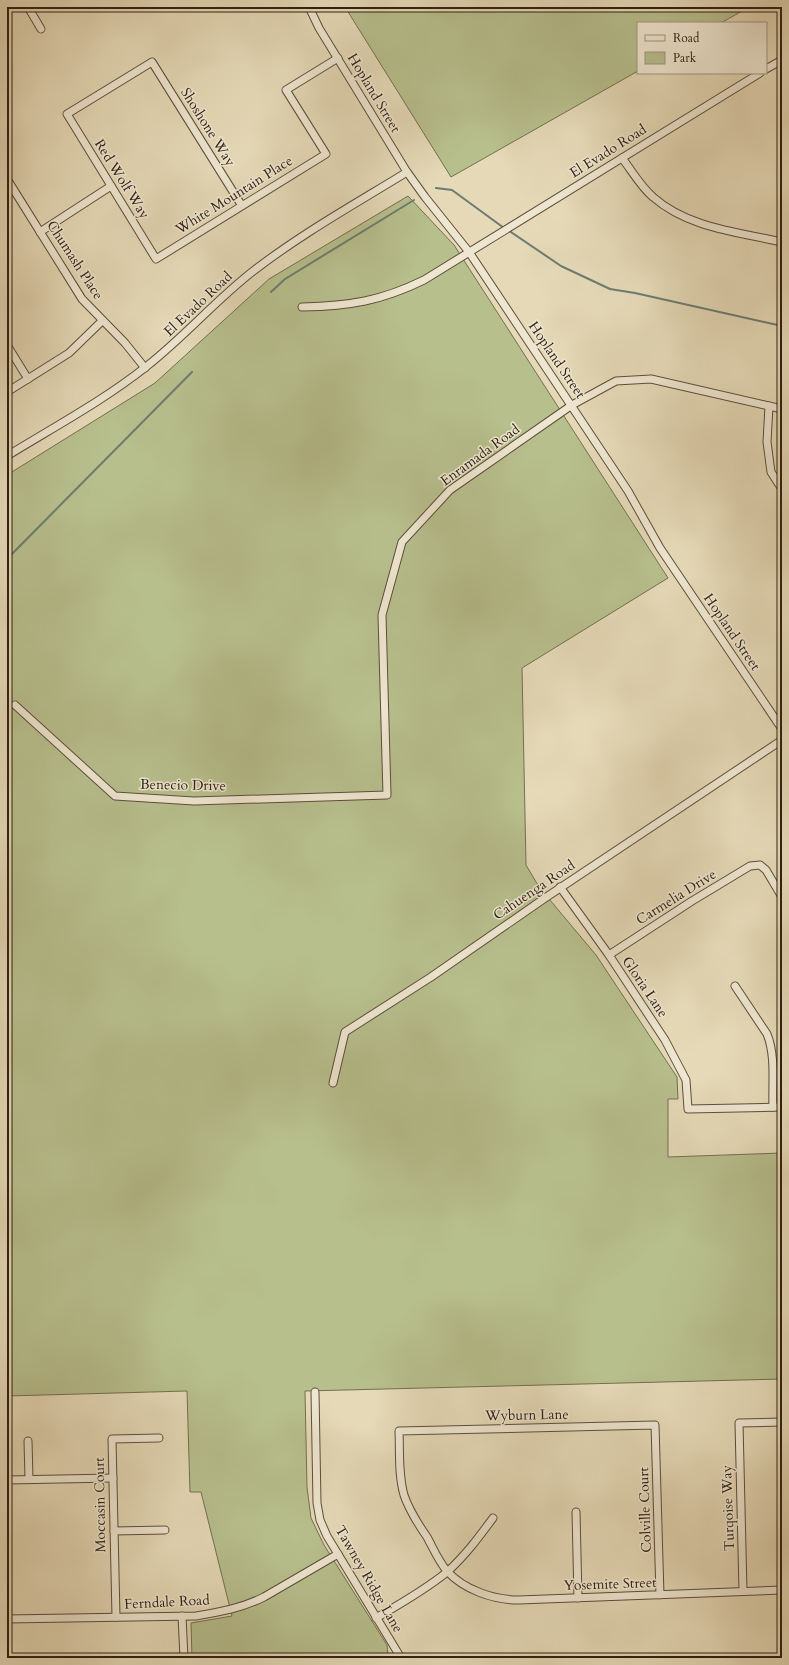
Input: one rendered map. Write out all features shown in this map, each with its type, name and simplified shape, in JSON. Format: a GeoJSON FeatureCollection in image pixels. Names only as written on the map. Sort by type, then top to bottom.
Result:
{"type":"FeatureCollection","features":[{"type":"Feature","properties":{"kind":"street"},"geometry":{"type":"LineString","coordinates":[[28,7],[41,29]]}},
{"type":"Feature","properties":{"kind":"street","name":"Hopland Street"},"geometry":{"type":"LineString","coordinates":[[309,7],[407,172],[469,252],[628,491],[660,548],[782,729]]}},
{"type":"Feature","properties":{"kind":"street","name":"White Mountain Place"},"geometry":{"type":"LineString","coordinates":[[156,259],[326,154],[286,90],[338,58]]}},
{"type":"Feature","properties":{"kind":"street"},"geometry":{"type":"LineString","coordinates":[[767,68],[782,60]]}},
{"type":"Feature","properties":{"kind":"street","name":"Red Wolf Way"},"geometry":{"type":"LineString","coordinates":[[152,62],[67,114],[156,259]]}},
{"type":"Feature","properties":{"kind":"street","name":"Shoshone Way"},"geometry":{"type":"LineString","coordinates":[[152,62],[242,206]]}},
{"type":"Feature","properties":{"kind":"street","name":"El Evado Road"},"geometry":{"type":"LineString","coordinates":[[302,307],[338,306],[370,301],[394,293],[430,277],[758,74]]}},
{"type":"Feature","properties":{"kind":"street"},"geometry":{"type":"LineString","coordinates":[[622,158],[651,196],[673,213],[703,225],[782,242]]}},
{"type":"Feature","properties":{"kind":"street","name":"El Evado Road"},"geometry":{"type":"LineString","coordinates":[[7,456],[108,394],[145,368],[166,351],[219,300],[252,272],[283,250],[407,172]]}},
{"type":"Feature","properties":{"kind":"street","name":"Chumash Place"},"geometry":{"type":"LineString","coordinates":[[7,179],[82,299],[125,343],[145,368]]}},
{"type":"Feature","properties":{"kind":"street"},"geometry":{"type":"LineString","coordinates":[[40,232],[111,186]]}},
{"type":"Feature","properties":{"kind":"street"},"geometry":{"type":"LineString","coordinates":[[7,392],[68,353],[102,321]]}},
{"type":"Feature","properties":{"kind":"street"},"geometry":{"type":"LineString","coordinates":[[7,345],[28,378]]}},
{"type":"Feature","properties":{"kind":"street","name":"Enramada Road"},"geometry":{"type":"LineString","coordinates":[[386,795],[382,615],[402,542],[450,490],[572,405],[616,382],[635,379],[651,379],[782,409]]}},
{"type":"Feature","properties":{"kind":"street"},"geometry":{"type":"LineString","coordinates":[[769,406],[766,442],[771,472],[782,489]]}},
{"type":"Feature","properties":{"kind":"street","name":"Benecio Drive"},"geometry":{"type":"LineString","coordinates":[[15,705],[115,796],[194,801],[386,795]]}},
{"type":"Feature","properties":{"kind":"street","name":"Cahuenga Road"},"geometry":{"type":"LineString","coordinates":[[333,1083],[345,1032],[431,977],[560,887],[782,740]]}},
{"type":"Feature","properties":{"kind":"street","name":"Carmelia Drive"},"geometry":{"type":"LineString","coordinates":[[609,955],[692,901],[750,866],[760,865],[766,870],[782,897]]}},
{"type":"Feature","properties":{"kind":"street","name":"Gloria Lane"},"geometry":{"type":"LineString","coordinates":[[560,887],[609,955],[665,1040],[680,1066],[686,1080],[688,1109],[773,1107]]}},
{"type":"Feature","properties":{"kind":"street"},"geometry":{"type":"LineString","coordinates":[[735,986],[767,1034],[770,1041],[772,1054],[773,1107],[782,1106]]}},
{"type":"Feature","properties":{"kind":"street","name":"Tawney Ridge Lane"},"geometry":{"type":"LineString","coordinates":[[314,1392],[317,1503],[320,1520],[327,1536],[401,1658]]}},
{"type":"Feature","properties":{"kind":"street","name":"Turqoise Way"},"geometry":{"type":"LineString","coordinates":[[744,1591],[739,1423],[782,1422]]}},
{"type":"Feature","properties":{"kind":"street","name":"Wyburn Lane"},"geometry":{"type":"LineString","coordinates":[[399,1431],[655,1425]]}},
{"type":"Feature","properties":{"kind":"street","name":"Colville Court"},"geometry":{"type":"LineString","coordinates":[[655,1425],[660,1595]]}},
{"type":"Feature","properties":{"kind":"street","name":"Yosemite Street"},"geometry":{"type":"LineString","coordinates":[[399,1431],[401,1478],[404,1494],[414,1517],[448,1571],[461,1582],[476,1591],[506,1600],[782,1590]]}},
{"type":"Feature","properties":{"kind":"street","name":"Moccasin Court"},"geometry":{"type":"LineString","coordinates":[[116,1617],[112,1439],[159,1438]]}},
{"type":"Feature","properties":{"kind":"street"},"geometry":{"type":"LineString","coordinates":[[28,1441],[29,1480]]}},
{"type":"Feature","properties":{"kind":"street"},"geometry":{"type":"LineString","coordinates":[[7,1480],[113,1478]]}},
{"type":"Feature","properties":{"kind":"street"},"geometry":{"type":"LineString","coordinates":[[576,1512],[578,1598]]}},
{"type":"Feature","properties":{"kind":"street"},"geometry":{"type":"LineString","coordinates":[[376,1618],[424,1589],[448,1571],[471,1547],[493,1518]]}},
{"type":"Feature","properties":{"kind":"street"},"geometry":{"type":"LineString","coordinates":[[114,1531],[164,1530]]}},
{"type":"Feature","properties":{"kind":"street","name":"Ferndale Road"},"geometry":{"type":"LineString","coordinates":[[7,1619],[182,1616],[209,1614],[253,1602],[338,1554]]}},
{"type":"Feature","properties":{"kind":"street"},"geometry":{"type":"LineString","coordinates":[[182,1616],[184,1658]]}},
{"type":"Feature","properties":{"kind":"green space"},"geometry":{"type":"Polygon","coordinates":[[[345,7],[749,7],[723,22],[637,22],[637,72],[451,177],[345,7]]]}},
{"type":"Feature","properties":{"kind":"green space"},"geometry":{"type":"Polygon","coordinates":[[[408,196],[454,245],[668,578],[522,668],[526,865],[539,887],[596,955],[677,1077],[678,1099],[668,1099],[668,1157],[782,1153],[782,1379],[305,1391],[307,1487],[311,1518],[324,1545],[387,1645],[388,1654],[381,1658],[192,1658],[191,1623],[232,1616],[201,1492],[190,1492],[187,1391],[7,1396],[7,475],[155,383],[269,279],[408,196]]]}},
{"type":"Feature","properties":{"kind":"waterway"},"geometry":{"type":"LineString","coordinates":[[436,188],[452,190],[504,228]]}},
{"type":"Feature","properties":{"kind":"waterway"},"geometry":{"type":"LineString","coordinates":[[271,292],[285,279],[414,200]]}},
{"type":"Feature","properties":{"kind":"waterway"},"geometry":{"type":"LineString","coordinates":[[508,230],[561,266],[610,289],[635,293],[782,326]]}},
{"type":"Feature","properties":{"kind":"waterway"},"geometry":{"type":"LineString","coordinates":[[7,559],[192,372]]}}]}
